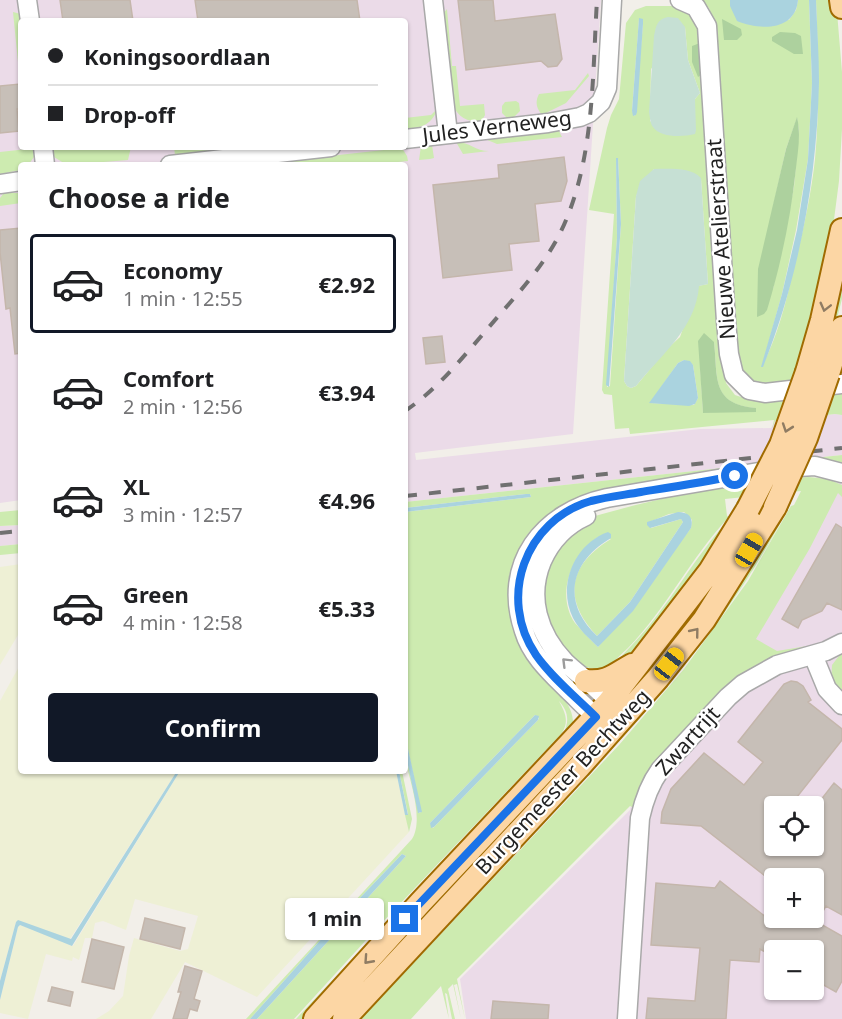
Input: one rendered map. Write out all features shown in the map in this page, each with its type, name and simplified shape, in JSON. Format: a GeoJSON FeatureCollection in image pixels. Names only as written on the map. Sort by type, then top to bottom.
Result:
{"type":"FeatureCollection","features":[{"type":"Feature","properties":{"kind":"main road"},"geometry":{"type":"LineString","coordinates":[[841,0],[842,7]]}},
{"type":"Feature","properties":{"kind":"main road","name":"Burgemeester Bechtweg"},"geometry":{"type":"LineString","coordinates":[[315,1019],[602,710],[710,571],[748,509],[781,444],[826,377],[825,310],[842,230]]}},
{"type":"Feature","properties":{"kind":"main road","name":"Burgemeester Bechtweg"},"geometry":{"type":"LineString","coordinates":[[344,1019],[617,726],[704,620],[775,507],[806,438],[842,328]]}},
{"type":"Feature","properties":{"kind":"main road"},"geometry":{"type":"LineString","coordinates":[[586,681],[599,682],[611,678],[642,660]]}},
{"type":"Feature","properties":{"kind":"street"},"geometry":{"type":"LineString","coordinates":[[27,0],[30,18]]}},
{"type":"Feature","properties":{"kind":"street"},"geometry":{"type":"LineString","coordinates":[[433,0],[448,134]]}},
{"type":"Feature","properties":{"kind":"street","name":"Jules Verneweg"},"geometry":{"type":"LineString","coordinates":[[408,139],[548,123],[589,113],[601,102],[607,88],[612,0]]}},
{"type":"Feature","properties":{"kind":"street","name":"Nieuwe Atelierstraat"},"geometry":{"type":"LineString","coordinates":[[680,0],[696,7],[708,26],[726,321],[729,354],[734,375],[749,390],[765,393],[826,377]]}},
{"type":"Feature","properties":{"kind":"street"},"geometry":{"type":"LineString","coordinates":[[197,162],[303,150]]}},
{"type":"Feature","properties":{"kind":"street"},"geometry":{"type":"LineString","coordinates":[[0,184],[18,182]]}},
{"type":"Feature","properties":{"kind":"street"},"geometry":{"type":"LineString","coordinates":[[617,726],[602,710],[553,675],[536,655],[524,632],[519,605],[519,579],[525,560],[545,528],[573,509],[590,501],[782,468],[815,466],[842,474]]}},
{"type":"Feature","properties":{"kind":"street"},"geometry":{"type":"LineString","coordinates":[[602,710],[586,681],[565,662],[550,644],[541,626],[535,605],[535,585],[539,567],[546,552],[567,527],[596,511],[690,490],[781,474],[816,473],[842,481]]}},
{"type":"Feature","properties":{"kind":"street","name":"Zwartrijt"},"geometry":{"type":"LineString","coordinates":[[627,1019],[640,818],[651,783],[660,770],[743,684],[777,665],[842,644]]}},
{"type":"Feature","properties":{"kind":"street"},"geometry":{"type":"LineString","coordinates":[[813,655],[827,689],[842,705]]}},
{"type":"Feature","properties":{"kind":"shaded area"},"geometry":{"type":"Polygon","coordinates":[[[0,0],[601,0],[573,434],[415,453],[416,460],[700,429],[771,428],[775,421],[842,415],[842,455],[408,502],[408,162],[18,162],[18,500],[0,503],[0,0]]]}},
{"type":"Feature","properties":{"kind":"shaded area"},"geometry":{"type":"Polygon","coordinates":[[[842,471],[842,1019],[466,1019],[460,979],[630,810],[637,780],[827,508],[842,471]]]}},
{"type":"Feature","properties":{"kind":"shaded area"},"geometry":{"type":"Polygon","coordinates":[[[18,525],[18,544],[0,546],[0,526],[18,525]]]}},
{"type":"Feature","properties":{"kind":"green space"},"geometry":{"type":"Polygon","coordinates":[[[424,0],[427,0],[438,107],[436,113],[426,124],[408,130],[408,118],[431,115],[436,110],[424,0]]]}},
{"type":"Feature","properties":{"kind":"green space"},"geometry":{"type":"Polygon","coordinates":[[[700,0],[730,0],[730,6],[789,20],[796,10],[798,0],[809,0],[812,83],[808,159],[782,294],[762,366],[777,332],[784,308],[809,202],[817,139],[816,0],[836,0],[842,72],[842,129],[839,181],[832,235],[842,258],[842,299],[833,334],[842,352],[842,379],[773,386],[748,378],[737,364],[714,26],[709,8],[700,0]],[[797,118],[786,149],[773,207],[773,289],[794,187],[799,130],[797,118]]]}},
{"type":"Feature","properties":{"kind":"green space"},"geometry":{"type":"Polygon","coordinates":[[[646,6],[675,6],[688,10],[702,33],[726,383],[735,395],[750,400],[842,391],[842,415],[775,421],[772,429],[774,420],[630,434],[629,428],[615,429],[612,395],[604,394],[602,390],[614,214],[589,210],[607,128],[619,99],[626,23],[635,10],[646,6]],[[639,19],[632,111],[635,116],[643,24],[639,19]],[[685,27],[651,69],[650,121],[671,135],[695,133],[695,99],[700,93],[688,60],[685,27]],[[618,158],[616,159],[617,238],[607,387],[610,386],[621,224],[618,158]],[[654,169],[636,196],[624,381],[631,388],[636,386],[680,337],[698,286],[708,284],[701,179],[683,170],[654,169]],[[714,342],[700,363],[703,413],[755,408],[731,401],[724,395],[717,378],[714,342]],[[684,360],[678,363],[650,403],[694,405],[698,398],[693,365],[684,360]]]}},
{"type":"Feature","properties":{"kind":"green space"},"geometry":{"type":"Polygon","coordinates":[[[447,9],[452,66],[456,66],[460,106],[484,104],[485,115],[481,122],[464,118],[452,104],[441,16],[447,9]]]}},
{"type":"Feature","properties":{"kind":"green space"},"geometry":{"type":"Polygon","coordinates":[[[13,12],[21,14],[21,18],[18,18],[18,62],[13,12]]]}},
{"type":"Feature","properties":{"kind":"green space"},"geometry":{"type":"Polygon","coordinates":[[[668,17],[678,18],[685,27],[688,60],[700,93],[695,99],[695,134],[666,135],[656,131],[651,122],[649,112],[654,36],[659,21],[668,17]]]}},
{"type":"Feature","properties":{"kind":"green space"},"geometry":{"type":"Polygon","coordinates":[[[722,19],[741,29],[742,35],[737,40],[724,40],[722,19]]]}},
{"type":"Feature","properties":{"kind":"green space"},"geometry":{"type":"Polygon","coordinates":[[[780,32],[795,33],[801,36],[803,54],[794,54],[772,41],[772,37],[780,32]]]}},
{"type":"Feature","properties":{"kind":"green space"},"geometry":{"type":"Polygon","coordinates":[[[700,43],[701,75],[698,77],[692,62],[692,46],[700,43]]]}},
{"type":"Feature","properties":{"kind":"green space"},"geometry":{"type":"Polygon","coordinates":[[[588,73],[589,76],[566,103],[542,115],[537,105],[539,94],[575,90],[588,73]]]}},
{"type":"Feature","properties":{"kind":"green space"},"geometry":{"type":"Polygon","coordinates":[[[505,102],[519,103],[520,111],[513,118],[508,119],[502,113],[502,106],[505,102]]]}},
{"type":"Feature","properties":{"kind":"green space"},"geometry":{"type":"Polygon","coordinates":[[[797,117],[798,149],[785,240],[767,310],[757,317],[758,269],[786,149],[797,117]]]}},
{"type":"Feature","properties":{"kind":"green space"},"geometry":{"type":"Polygon","coordinates":[[[559,131],[562,137],[497,144],[485,139],[559,131]]]}},
{"type":"Feature","properties":{"kind":"green space"},"geometry":{"type":"Polygon","coordinates":[[[456,142],[464,143],[489,151],[463,154],[456,142]]]}},
{"type":"Feature","properties":{"kind":"green space"},"geometry":{"type":"Polygon","coordinates":[[[432,145],[434,158],[419,160],[421,146],[432,145]]]}},
{"type":"Feature","properties":{"kind":"green space"},"geometry":{"type":"Polygon","coordinates":[[[35,150],[30,162],[18,162],[18,171],[0,174],[0,152],[35,150]]]}},
{"type":"Feature","properties":{"kind":"green space"},"geometry":{"type":"Polygon","coordinates":[[[50,150],[130,150],[128,160],[62,162],[54,157],[50,150]]]}},
{"type":"Feature","properties":{"kind":"green space"},"geometry":{"type":"Polygon","coordinates":[[[174,150],[221,150],[175,155],[174,150]]]}},
{"type":"Feature","properties":{"kind":"green space"},"geometry":{"type":"Polygon","coordinates":[[[384,150],[403,150],[408,161],[398,162],[275,162],[384,150]]]}},
{"type":"Feature","properties":{"kind":"green space"},"geometry":{"type":"Polygon","coordinates":[[[654,169],[686,170],[701,178],[708,284],[699,286],[691,315],[676,340],[636,386],[631,388],[624,381],[636,196],[640,181],[654,169]]]}},
{"type":"Feature","properties":{"kind":"green space"},"geometry":{"type":"Polygon","coordinates":[[[4,193],[18,193],[18,203],[0,206],[0,198],[4,193]]]}},
{"type":"Feature","properties":{"kind":"green space"},"geometry":{"type":"Polygon","coordinates":[[[704,333],[714,342],[717,378],[724,395],[731,401],[756,408],[756,412],[703,413],[698,341],[704,333]]]}},
{"type":"Feature","properties":{"kind":"green space"},"geometry":{"type":"Polygon","coordinates":[[[842,455],[842,469],[565,505],[541,520],[528,534],[514,560],[508,591],[511,621],[522,650],[530,663],[567,704],[573,718],[573,727],[304,1019],[296,1019],[563,734],[567,725],[567,716],[559,701],[566,720],[562,733],[294,1019],[257,1019],[406,856],[402,854],[333,926],[250,1019],[246,1019],[412,839],[415,831],[417,822],[415,800],[408,764],[419,813],[421,812],[408,749],[408,512],[531,497],[530,494],[408,508],[408,502],[842,455]],[[535,715],[430,823],[433,828],[539,718],[535,715]]]}},
{"type":"Feature","properties":{"kind":"green space"},"geometry":{"type":"Polygon","coordinates":[[[809,477],[828,479],[842,485],[842,497],[838,493],[810,548],[756,639],[777,651],[807,646],[771,660],[636,809],[630,806],[457,979],[465,1019],[457,984],[454,985],[461,1019],[453,984],[448,989],[455,1019],[452,1019],[445,993],[449,1019],[441,986],[411,1019],[361,1019],[619,745],[684,669],[748,581],[801,491],[725,499],[729,517],[715,532],[642,633],[613,662],[603,668],[620,658],[645,631],[704,549],[730,518],[733,511],[739,510],[646,640],[621,665],[592,675],[560,650],[540,606],[550,553],[595,516],[647,502],[756,482],[809,477]],[[684,512],[669,514],[647,523],[651,528],[681,519],[683,522],[630,602],[597,636],[578,609],[575,583],[578,571],[586,560],[611,539],[598,537],[581,554],[569,576],[566,600],[575,623],[598,647],[691,528],[692,520],[684,512]]]}},
{"type":"Feature","properties":{"kind":"green space"},"geometry":{"type":"Polygon","coordinates":[[[782,505],[790,505],[765,550],[709,634],[678,673],[613,749],[360,1019],[352,1019],[613,740],[782,505]]]}},
{"type":"Feature","properties":{"kind":"green space"},"geometry":{"type":"Polygon","coordinates":[[[18,510],[18,525],[0,526],[0,512],[18,510]]]}},
{"type":"Feature","properties":{"kind":"green space"},"geometry":{"type":"Polygon","coordinates":[[[18,544],[18,553],[0,555],[0,546],[18,544]]]}},
{"type":"Feature","properties":{"kind":"green space"},"geometry":{"type":"Polygon","coordinates":[[[18,564],[18,635],[0,665],[0,567],[18,564]]]}},
{"type":"Feature","properties":{"kind":"green space"},"geometry":{"type":"Polygon","coordinates":[[[842,652],[842,694],[831,682],[832,665],[842,652]]]}},
{"type":"Feature","properties":{"kind":"green space"},"geometry":{"type":"Polygon","coordinates":[[[18,668],[18,774],[175,774],[70,939],[16,922],[0,981],[0,701],[18,668]]]}},
{"type":"Feature","properties":{"kind":"green space"},"geometry":{"type":"Polygon","coordinates":[[[178,774],[397,774],[409,832],[257,997],[185,962],[151,1019],[96,1019],[109,1011],[123,996],[134,938],[180,951],[188,949],[198,916],[135,899],[126,930],[103,921],[95,923],[92,938],[85,938],[79,960],[73,957],[72,961],[46,954],[28,1019],[0,1013],[0,1000],[20,925],[73,946],[178,774]]]}},
{"type":"Feature","properties":{"kind":"green space"},"geometry":{"type":"Polygon","coordinates":[[[400,774],[403,774],[412,819],[409,832],[405,815],[408,814],[400,774]]]}},
{"type":"Feature","properties":{"kind":"water"},"geometry":{"type":"Polygon","coordinates":[[[730,0],[798,0],[790,18],[775,26],[765,27],[737,21],[730,6],[730,0]]]}},
{"type":"Feature","properties":{"kind":"water"},"geometry":{"type":"Polygon","coordinates":[[[809,0],[816,0],[819,82],[810,191],[787,298],[776,333],[763,367],[761,367],[797,230],[808,159],[812,83],[809,0]]]}},
{"type":"Feature","properties":{"kind":"water"},"geometry":{"type":"Polygon","coordinates":[[[639,18],[643,19],[643,24],[637,112],[633,116],[632,111],[639,18]]]}},
{"type":"Feature","properties":{"kind":"water"},"geometry":{"type":"Polygon","coordinates":[[[616,158],[618,158],[621,224],[609,387],[606,385],[617,238],[616,158]]]}},
{"type":"Feature","properties":{"kind":"water"},"geometry":{"type":"Polygon","coordinates":[[[684,360],[690,361],[693,365],[698,398],[695,404],[689,406],[649,403],[678,363],[684,360]]]}},
{"type":"Feature","properties":{"kind":"water"},"geometry":{"type":"Polygon","coordinates":[[[530,494],[531,497],[408,512],[408,508],[530,494]]]}},
{"type":"Feature","properties":{"kind":"water"},"geometry":{"type":"Polygon","coordinates":[[[678,512],[689,516],[692,521],[691,528],[633,611],[598,647],[578,626],[569,606],[568,580],[578,556],[596,538],[608,532],[611,534],[611,538],[586,559],[575,583],[578,610],[597,636],[630,602],[683,522],[681,519],[650,528],[647,522],[678,512]]]}},
{"type":"Feature","properties":{"kind":"water"},"geometry":{"type":"Polygon","coordinates":[[[535,715],[539,716],[538,720],[431,828],[430,823],[535,715]]]}},
{"type":"Feature","properties":{"kind":"water"},"geometry":{"type":"Polygon","coordinates":[[[408,749],[422,812],[418,813],[408,765],[408,749]]]}},
{"type":"Feature","properties":{"kind":"water"},"geometry":{"type":"Polygon","coordinates":[[[175,774],[178,774],[72,946],[20,925],[18,927],[0,1000],[0,981],[18,920],[71,939],[175,774]]]}},
{"type":"Feature","properties":{"kind":"water"},"geometry":{"type":"Polygon","coordinates":[[[397,774],[400,774],[408,815],[405,815],[397,774]]]}},
{"type":"Feature","properties":{"kind":"water"},"geometry":{"type":"Polygon","coordinates":[[[402,854],[406,856],[257,1019],[250,1019],[333,926],[402,854]]]}},
{"type":"Feature","properties":{"kind":"building"},"geometry":{"type":"Polygon","coordinates":[[[60,0],[130,0],[133,18],[63,18],[60,0]]]}},
{"type":"Feature","properties":{"kind":"building"},"geometry":{"type":"Polygon","coordinates":[[[195,0],[357,0],[360,18],[198,18],[195,0]]]}},
{"type":"Feature","properties":{"kind":"building"},"geometry":{"type":"Polygon","coordinates":[[[458,0],[493,0],[495,21],[555,14],[562,59],[557,66],[548,67],[541,61],[466,70],[458,0]]]}},
{"type":"Feature","properties":{"kind":"building"},"geometry":{"type":"Polygon","coordinates":[[[18,84],[18,131],[0,133],[0,86],[18,84]]]}},
{"type":"Feature","properties":{"kind":"building"},"geometry":{"type":"Polygon","coordinates":[[[564,157],[567,181],[561,201],[535,204],[539,241],[509,244],[512,270],[443,278],[433,185],[499,178],[498,165],[564,157]]]}},
{"type":"Feature","properties":{"kind":"building"},"geometry":{"type":"Polygon","coordinates":[[[18,228],[18,354],[15,354],[10,308],[6,309],[0,230],[18,228]]]}},
{"type":"Feature","properties":{"kind":"building"},"geometry":{"type":"Polygon","coordinates":[[[442,336],[445,362],[426,364],[423,338],[442,336]]]}},
{"type":"Feature","properties":{"kind":"building"},"geometry":{"type":"Polygon","coordinates":[[[836,524],[842,528],[842,610],[827,603],[822,611],[802,620],[798,628],[782,619],[836,524]]]}},
{"type":"Feature","properties":{"kind":"building"},"geometry":{"type":"Polygon","coordinates":[[[791,681],[803,686],[811,700],[808,702],[842,729],[842,740],[798,796],[764,796],[764,856],[824,856],[824,796],[834,783],[842,790],[842,915],[826,906],[824,910],[824,868],[764,868],[764,875],[701,826],[661,823],[662,812],[671,789],[704,753],[744,785],[763,762],[738,742],[784,684],[791,681]]]}},
{"type":"Feature","properties":{"kind":"building"},"geometry":{"type":"Polygon","coordinates":[[[720,881],[764,916],[764,928],[824,928],[824,926],[842,936],[842,981],[836,992],[824,985],[824,940],[764,940],[764,951],[760,949],[759,962],[730,960],[726,1019],[646,1019],[648,998],[695,1001],[700,948],[651,945],[656,883],[715,888],[720,881]]]}},
{"type":"Feature","properties":{"kind":"building"},"geometry":{"type":"Polygon","coordinates":[[[145,918],[185,928],[180,949],[140,939],[145,918]]]}},
{"type":"Feature","properties":{"kind":"building"},"geometry":{"type":"Polygon","coordinates":[[[92,939],[124,947],[114,989],[82,982],[92,939]]]}},
{"type":"Feature","properties":{"kind":"building"},"geometry":{"type":"Polygon","coordinates":[[[185,966],[202,971],[194,999],[200,1001],[197,1011],[190,1009],[187,1019],[173,1019],[181,992],[178,992],[185,966]]]}},
{"type":"Feature","properties":{"kind":"building"},"geometry":{"type":"Polygon","coordinates":[[[52,987],[73,992],[70,1006],[48,1001],[52,987]]]}},
{"type":"Feature","properties":{"kind":"building"},"geometry":{"type":"Polygon","coordinates":[[[493,1001],[549,1005],[548,1019],[491,1019],[493,1001]]]}},
{"type":"Feature","properties":{"kind":"railway"},"geometry":{"type":"LineString","coordinates":[[408,409],[439,383],[460,361],[524,286],[556,241],[569,213],[585,154],[589,124],[597,0]]}},
{"type":"Feature","properties":{"kind":"railway"},"geometry":{"type":"LineString","coordinates":[[408,496],[842,448]]}},
{"type":"Feature","properties":{"kind":"railway"},"geometry":{"type":"LineString","coordinates":[[0,533],[18,531]]}},
{"type":"Feature","properties":{"kind":"route"},"geometry":{"type":"LineString","coordinates":[[405,919],[596,717],[536,655],[524,632],[519,605],[519,579],[525,560],[545,528],[558,517],[590,501],[735,476]]}}]}
